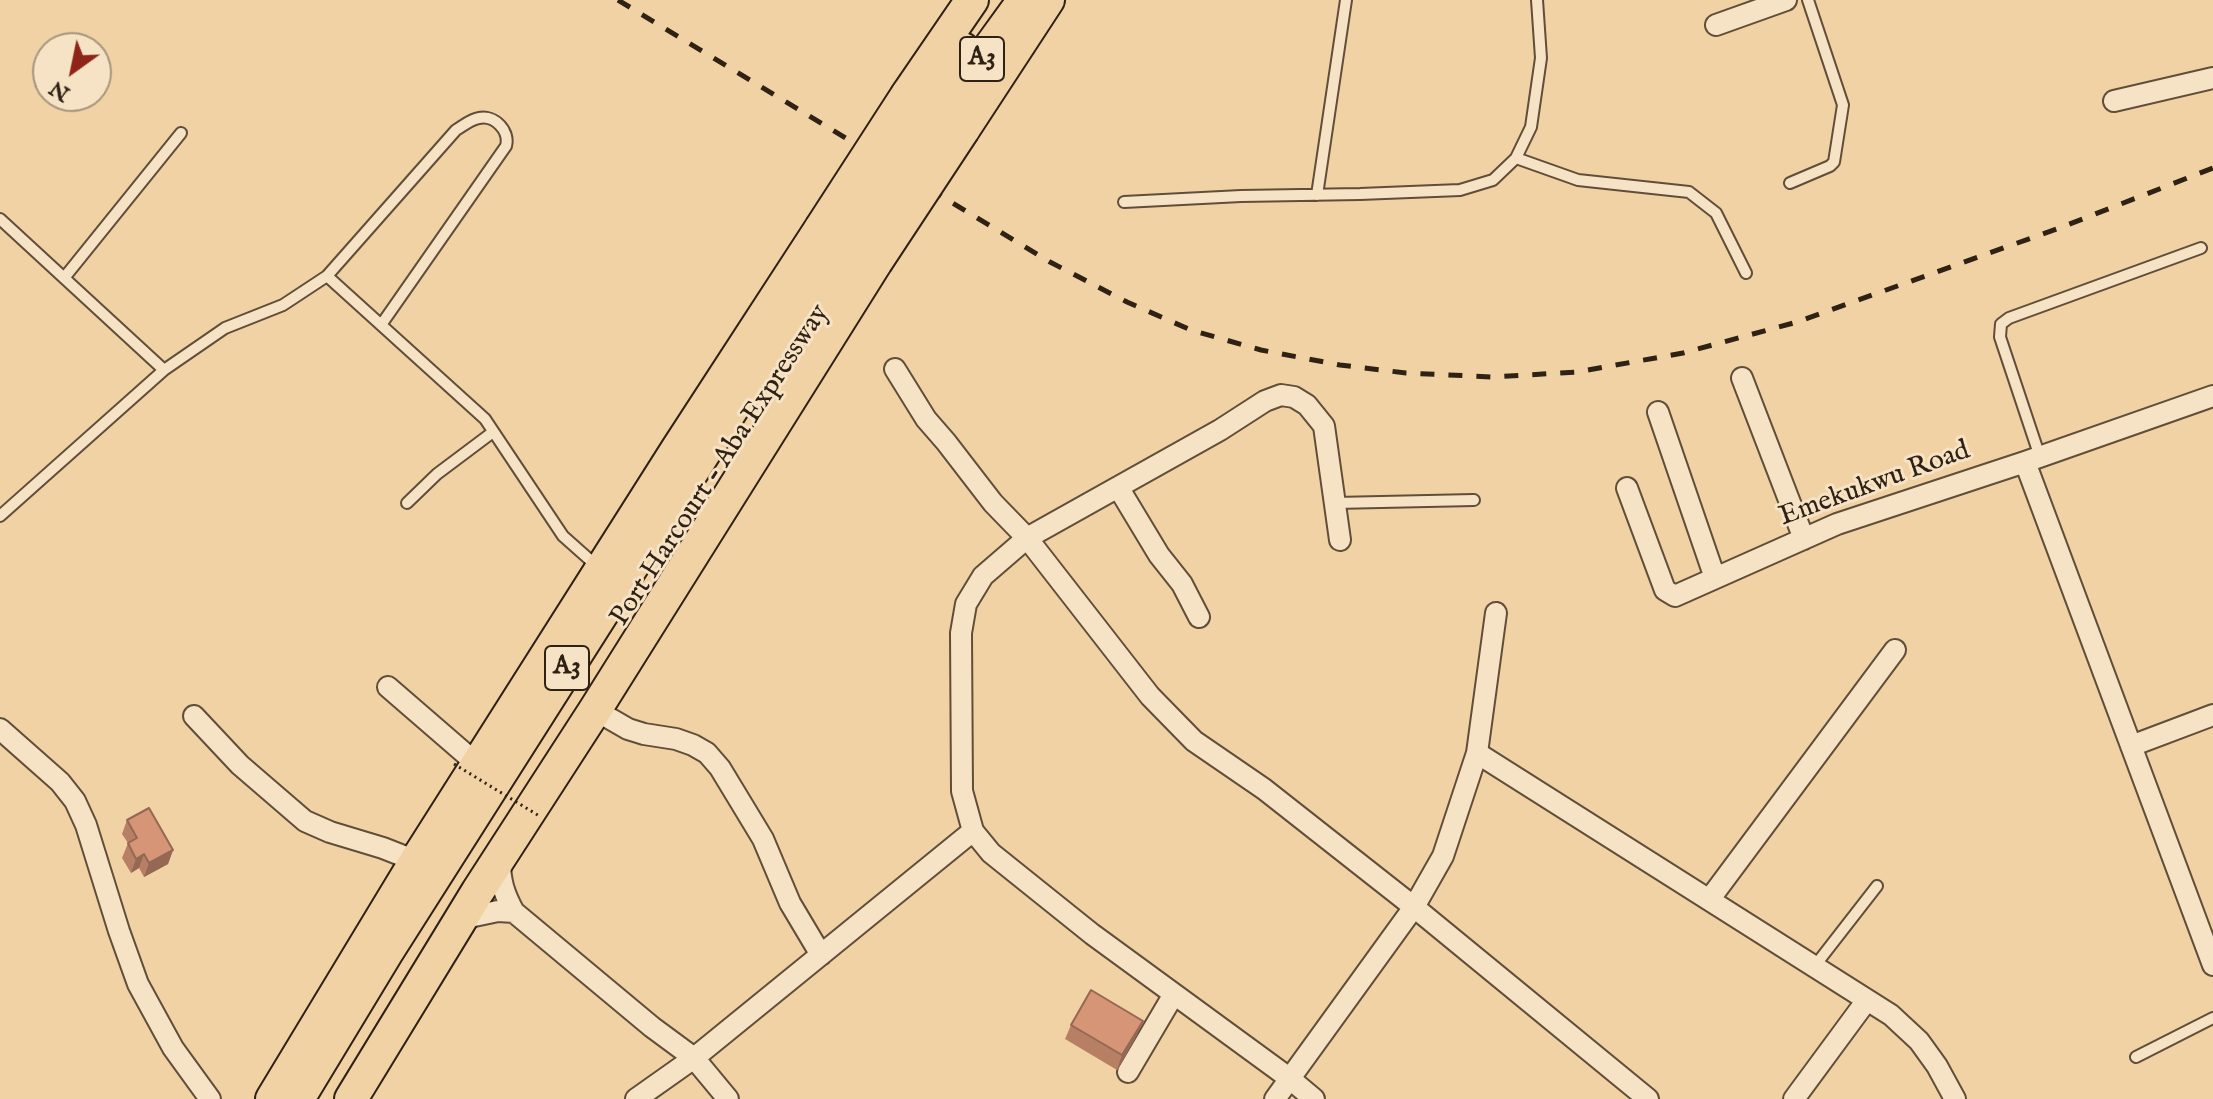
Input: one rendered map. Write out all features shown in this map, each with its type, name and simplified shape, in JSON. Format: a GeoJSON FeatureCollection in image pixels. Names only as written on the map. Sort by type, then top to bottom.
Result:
{"type":"FeatureCollection","features":[{"type":"Feature","properties":{"kind":"main road"},"geometry":{"type":"LineString","coordinates":[[934,113],[972,0]]}},
{"type":"Feature","properties":{"kind":"main road","name":"Port Harcourt - Aba Expressway"},"geometry":{"type":"LineString","coordinates":[[298,1099],[435,877],[934,113],[996,0]]}},
{"type":"Feature","properties":{"kind":"main road","name":"Port Harcourt - Aba Expressway"},"geometry":{"type":"LineString","coordinates":[[934,113],[990,47],[1024,0]]}},
{"type":"Feature","properties":{"kind":"main road"},"geometry":{"type":"LineString","coordinates":[[351,1099],[460,919],[595,710],[849,245],[934,113],[1048,0]]}},
{"type":"Feature","properties":{"kind":"main road"},"geometry":{"type":"LineString","coordinates":[[272,1099],[416,861],[465,764],[601,569],[849,245]]}},
{"type":"Feature","properties":{"kind":"main road","name":"Port Harcourt - Aba Expressway"},"geometry":{"type":"LineString","coordinates":[[323,1099],[849,245]]}},
{"type":"Feature","properties":{"kind":"street"},"geometry":{"type":"LineString","coordinates":[[1716,25],[1786,0]]}},
{"type":"Feature","properties":{"kind":"street"},"geometry":{"type":"LineString","coordinates":[[2114,101],[2213,78]]}},
{"type":"Feature","properties":{"kind":"street"},"geometry":{"type":"LineString","coordinates":[[895,369],[926,419],[993,503],[1027,538],[1150,696],[1194,741],[1264,789],[1414,907],[1648,1099]]}},
{"type":"Feature","properties":{"kind":"street"},"geometry":{"type":"LineString","coordinates":[[1742,378],[1804,539]]}},
{"type":"Feature","properties":{"kind":"street"},"geometry":{"type":"LineString","coordinates":[[1314,1099],[1092,934],[991,853],[973,831],[962,791],[961,633],[966,604],[983,576],[1027,538],[1220,430],[1265,401],[1281,395],[1294,397],[1307,405],[1324,426],[1340,540]]}},
{"type":"Feature","properties":{"kind":"street","name":"Emekukwu Road"},"geometry":{"type":"LineString","coordinates":[[1627,488],[1665,590],[1675,596],[1837,524],[2213,396]]}},
{"type":"Feature","properties":{"kind":"street"},"geometry":{"type":"LineString","coordinates":[[1658,412],[1715,578]]}},
{"type":"Feature","properties":{"kind":"street"},"geometry":{"type":"LineString","coordinates":[[2032,459],[2131,746],[2213,965]]}},
{"type":"Feature","properties":{"kind":"street"},"geometry":{"type":"LineString","coordinates":[[1118,487],[1159,555],[1182,584],[1199,617]]}},
{"type":"Feature","properties":{"kind":"street"},"geometry":{"type":"LineString","coordinates":[[1275,1099],[1414,907],[1443,856],[1477,753],[1496,613]]}},
{"type":"Feature","properties":{"kind":"street"},"geometry":{"type":"LineString","coordinates":[[1709,900],[1895,650]]}},
{"type":"Feature","properties":{"kind":"street"},"geometry":{"type":"LineString","coordinates":[[388,687],[465,764]]}},
{"type":"Feature","properties":{"kind":"street"},"geometry":{"type":"LineString","coordinates":[[595,710],[628,729],[676,739],[707,753],[720,768],[763,839],[790,903],[821,955]]}},
{"type":"Feature","properties":{"kind":"street"},"geometry":{"type":"LineString","coordinates":[[2131,746],[2213,715]]}},
{"type":"Feature","properties":{"kind":"street"},"geometry":{"type":"LineString","coordinates":[[194,716],[240,765],[305,821],[416,861]]}},
{"type":"Feature","properties":{"kind":"street"},"geometry":{"type":"LineString","coordinates":[[0,729],[60,782],[75,801],[86,825],[138,984],[173,1048],[210,1099]]}},
{"type":"Feature","properties":{"kind":"street"},"geometry":{"type":"LineString","coordinates":[[1477,753],[1891,1015],[1919,1041],[1955,1099]]}},
{"type":"Feature","properties":{"kind":"street"},"geometry":{"type":"LineString","coordinates":[[636,1099],[694,1058],[973,831]]}},
{"type":"Feature","properties":{"kind":"street"},"geometry":{"type":"LineString","coordinates":[[500,857],[502,891],[514,912],[694,1058],[728,1099]]}},
{"type":"Feature","properties":{"kind":"street"},"geometry":{"type":"LineString","coordinates":[[460,919],[498,911],[514,912]]}},
{"type":"Feature","properties":{"kind":"street"},"geometry":{"type":"LineString","coordinates":[[1128,1072],[1174,994]]}},
{"type":"Feature","properties":{"kind":"street"},"geometry":{"type":"LineString","coordinates":[[1794,1099],[1867,1000]]}},
{"type":"Feature","properties":{"kind":"lane"},"geometry":{"type":"LineString","coordinates":[[1317,195],[1346,0]]}},
{"type":"Feature","properties":{"kind":"lane"},"geometry":{"type":"LineString","coordinates":[[1124,202],[1460,190],[1493,180],[1516,158],[1531,127],[1541,58],[1537,0]]}},
{"type":"Feature","properties":{"kind":"lane"},"geometry":{"type":"LineString","coordinates":[[1790,183],[1834,162],[1843,110],[1808,0]]}},
{"type":"Feature","properties":{"kind":"lane"},"geometry":{"type":"LineString","coordinates":[[0,516],[164,370],[225,328],[283,305],[327,276],[456,130],[476,118],[496,122],[505,130],[506,146],[381,325]]}},
{"type":"Feature","properties":{"kind":"lane"},"geometry":{"type":"LineString","coordinates":[[64,278],[181,133]]}},
{"type":"Feature","properties":{"kind":"lane"},"geometry":{"type":"LineString","coordinates":[[1516,158],[1578,180],[1689,192],[1716,213],[1746,273]]}},
{"type":"Feature","properties":{"kind":"lane"},"geometry":{"type":"LineString","coordinates":[[0,219],[164,370]]}},
{"type":"Feature","properties":{"kind":"lane"},"geometry":{"type":"LineString","coordinates":[[2032,459],[2000,337],[2001,324],[2009,318],[2201,248]]}},
{"type":"Feature","properties":{"kind":"lane"},"geometry":{"type":"LineString","coordinates":[[327,276],[485,419],[563,536],[601,569]]}},
{"type":"Feature","properties":{"kind":"lane"},"geometry":{"type":"LineString","coordinates":[[407,503],[437,474],[493,432]]}},
{"type":"Feature","properties":{"kind":"lane"},"geometry":{"type":"LineString","coordinates":[[1335,503],[1474,500]]}},
{"type":"Feature","properties":{"kind":"lane"},"geometry":{"type":"LineString","coordinates":[[1814,967],[1877,886]]}},
{"type":"Feature","properties":{"kind":"lane"},"geometry":{"type":"LineString","coordinates":[[2136,1057],[2213,1018]]}},
{"type":"Feature","properties":{"kind":"path"},"geometry":{"type":"LineString","coordinates":[[465,764],[541,817]]}},
{"type":"Feature","properties":{"kind":"building"},"geometry":{"type":"Polygon","coordinates":[[[149,808],[173,850],[149,863],[144,854],[136,859],[128,843],[137,838],[127,820],[149,808]]]}},
{"type":"Feature","properties":{"kind":"building"},"geometry":{"type":"Polygon","coordinates":[[[1091,990],[1143,1021],[1122,1055],[1071,1025],[1091,990]]]}},
{"type":"Feature","properties":{"kind":"railway"},"geometry":{"type":"LineString","coordinates":[[618,0],[1050,262],[1127,302],[1191,330],[1261,350],[1340,365],[1406,373],[1493,377],[1577,372],[1683,353],[1797,322],[2062,227],[2213,168]]}}]}
